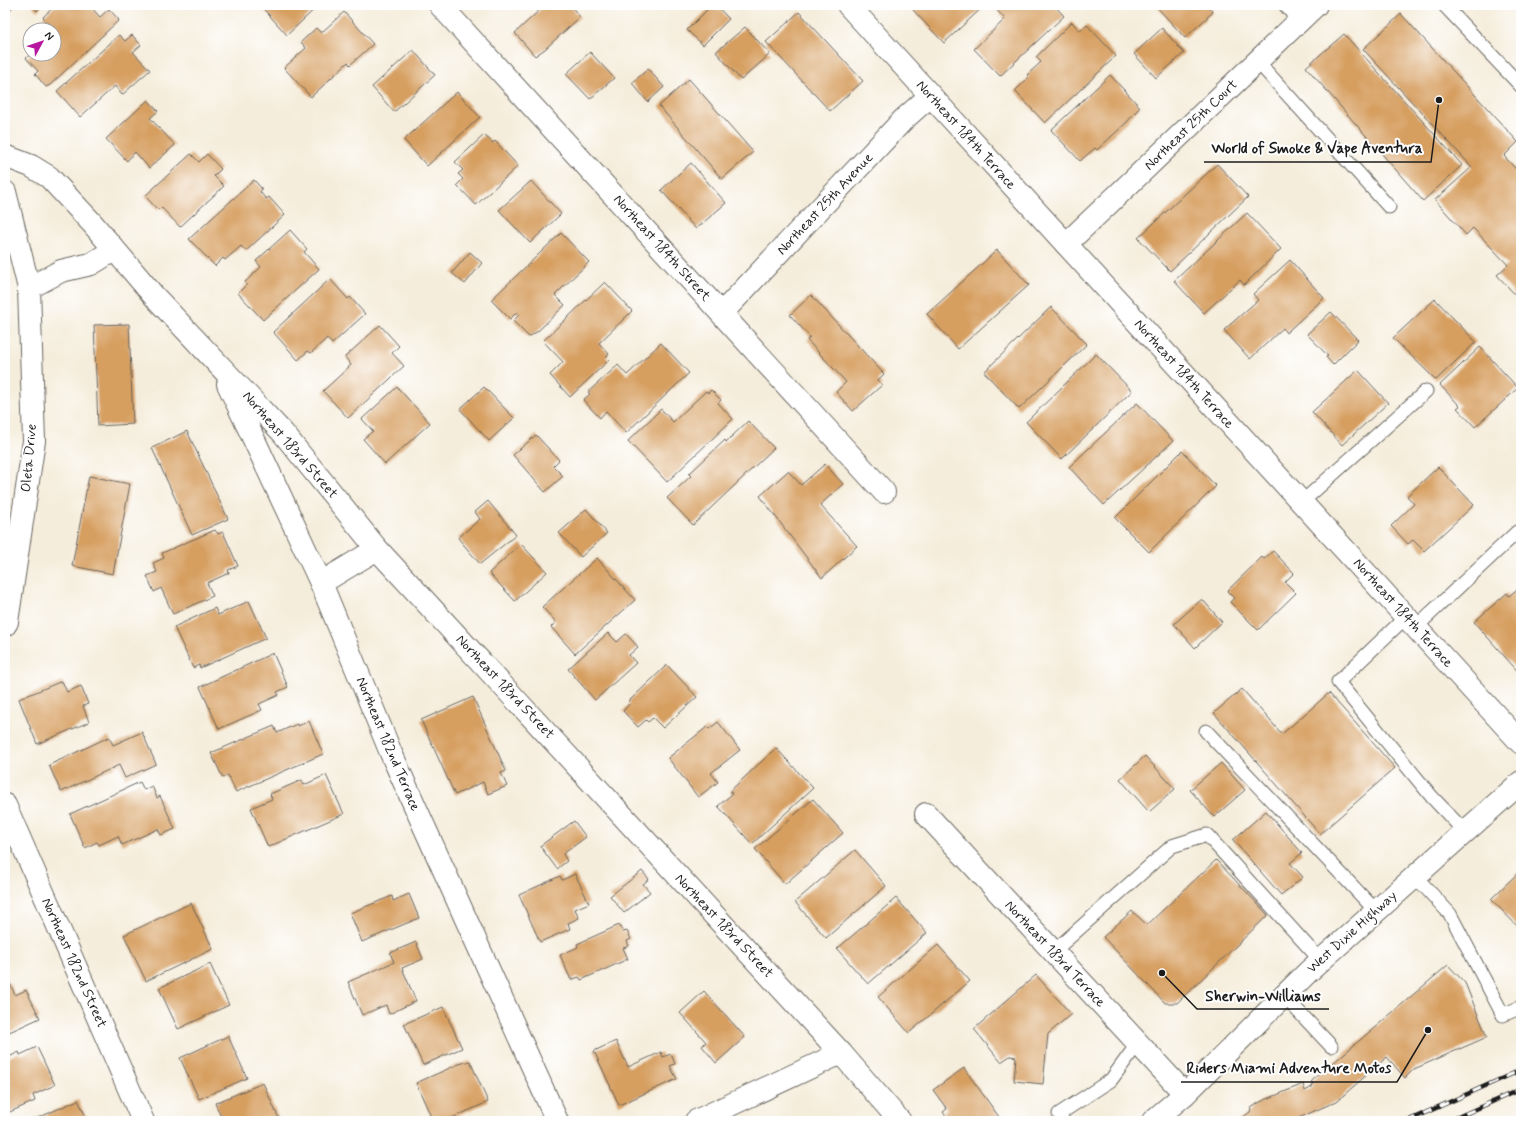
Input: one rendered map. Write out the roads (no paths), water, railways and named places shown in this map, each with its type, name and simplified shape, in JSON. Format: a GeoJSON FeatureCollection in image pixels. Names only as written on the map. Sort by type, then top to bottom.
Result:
{"type":"FeatureCollection","features":[{"type":"Feature","properties":{"kind":"street","name":"Northeast 184th Street"},"geometry":{"type":"LineString","coordinates":[[440,5],[884,492]]}},
{"type":"Feature","properties":{"kind":"street","name":"Northeast 184th Terrace"},"geometry":{"type":"LineString","coordinates":[[848,5],[1521,743]]}},
{"type":"Feature","properties":{"kind":"street","name":"Northeast 25th Court"},"geometry":{"type":"LineString","coordinates":[[1066,244],[1257,61],[1292,13],[1316,5]]}},
{"type":"Feature","properties":{"kind":"street","name":"Northeast 25th Avenue"},"geometry":{"type":"LineString","coordinates":[[722,313],[903,120],[930,96]]}},
{"type":"Feature","properties":{"kind":"street","name":"Northeast 183rd Street"},"geometry":{"type":"LineString","coordinates":[[5,156],[31,166],[49,177],[92,223],[114,250],[219,366],[283,433],[377,549],[841,1053],[900,1121]]}},
{"type":"Feature","properties":{"kind":"street"},"geometry":{"type":"LineString","coordinates":[[5,192],[29,288],[61,271],[91,264],[114,250]]}},
{"type":"Feature","properties":{"kind":"street","name":"Oleta Drive"},"geometry":{"type":"LineString","coordinates":[[5,625],[7,622],[34,441],[29,288]]}},
{"type":"Feature","properties":{"kind":"street","name":"Northeast 182nd Terrace"},"geometry":{"type":"LineString","coordinates":[[219,366],[321,583],[391,753],[557,1121]]}},
{"type":"Feature","properties":{"kind":"street"},"geometry":{"type":"LineString","coordinates":[[258,448],[266,435],[283,433]]}},
{"type":"Feature","properties":{"kind":"street"},"geometry":{"type":"LineString","coordinates":[[321,583],[377,549]]}},
{"type":"Feature","properties":{"kind":"street","name":"West Dixie Highway"},"geometry":{"type":"LineString","coordinates":[[1153,1121],[1185,1094],[1321,961],[1521,782]]}},
{"type":"Feature","properties":{"kind":"street","name":"Northeast 182nd Street"},"geometry":{"type":"LineString","coordinates":[[5,805],[143,1121]]}},
{"type":"Feature","properties":{"kind":"street","name":"Northeast 183rd Terrace"},"geometry":{"type":"LineString","coordinates":[[926,814],[1185,1094]]}},
{"type":"Feature","properties":{"kind":"street"},"geometry":{"type":"LineString","coordinates":[[696,1121],[841,1053]]}},
{"type":"Feature","properties":{"kind":"lane"},"geometry":{"type":"LineString","coordinates":[[1444,5],[1521,86]]}},
{"type":"Feature","properties":{"kind":"lane"},"geometry":{"type":"LineString","coordinates":[[1257,61],[1389,207]]}},
{"type":"Feature","properties":{"kind":"lane"},"geometry":{"type":"LineString","coordinates":[[1302,502],[1426,391]]}},
{"type":"Feature","properties":{"kind":"lane"},"geometry":{"type":"LineString","coordinates":[[1465,832],[1432,797],[1338,682],[1517,532]]}},
{"type":"Feature","properties":{"kind":"lane"},"geometry":{"type":"LineString","coordinates":[[1206,731],[1376,911]]}},
{"type":"Feature","properties":{"kind":"lane"},"geometry":{"type":"LineString","coordinates":[[1054,952],[1172,846],[1207,835],[1321,961]]}},
{"type":"Feature","properties":{"kind":"lane"},"geometry":{"type":"LineString","coordinates":[[1415,876],[1450,914],[1503,1016],[1521,1007]]}},
{"type":"Feature","properties":{"kind":"lane"},"geometry":{"type":"LineString","coordinates":[[1284,996],[1331,1046]]}},
{"type":"Feature","properties":{"kind":"lane"},"geometry":{"type":"LineString","coordinates":[[1063,1121],[1059,1114],[1110,1080],[1138,1043]]}},
{"type":"Feature","properties":{"kind":"railway"},"geometry":{"type":"LineString","coordinates":[[1407,1121],[1521,1070]]}},
{"type":"Feature","properties":{"kind":"railway"},"geometry":{"type":"LineString","coordinates":[[1449,1121],[1521,1089]]}},
{"type":"Feature","properties":{"kind":"place","name":"World of Smoke & Vape Aventura"},"geometry":{"type":"Point","coordinates":[1439,100]}},
{"type":"Feature","properties":{"kind":"place","name":"Sherwin-Williams"},"geometry":{"type":"Point","coordinates":[1162,973]}},
{"type":"Feature","properties":{"kind":"place","name":"Riders Miami Adventure Motos"},"geometry":{"type":"Point","coordinates":[1428,1030]}}]}
